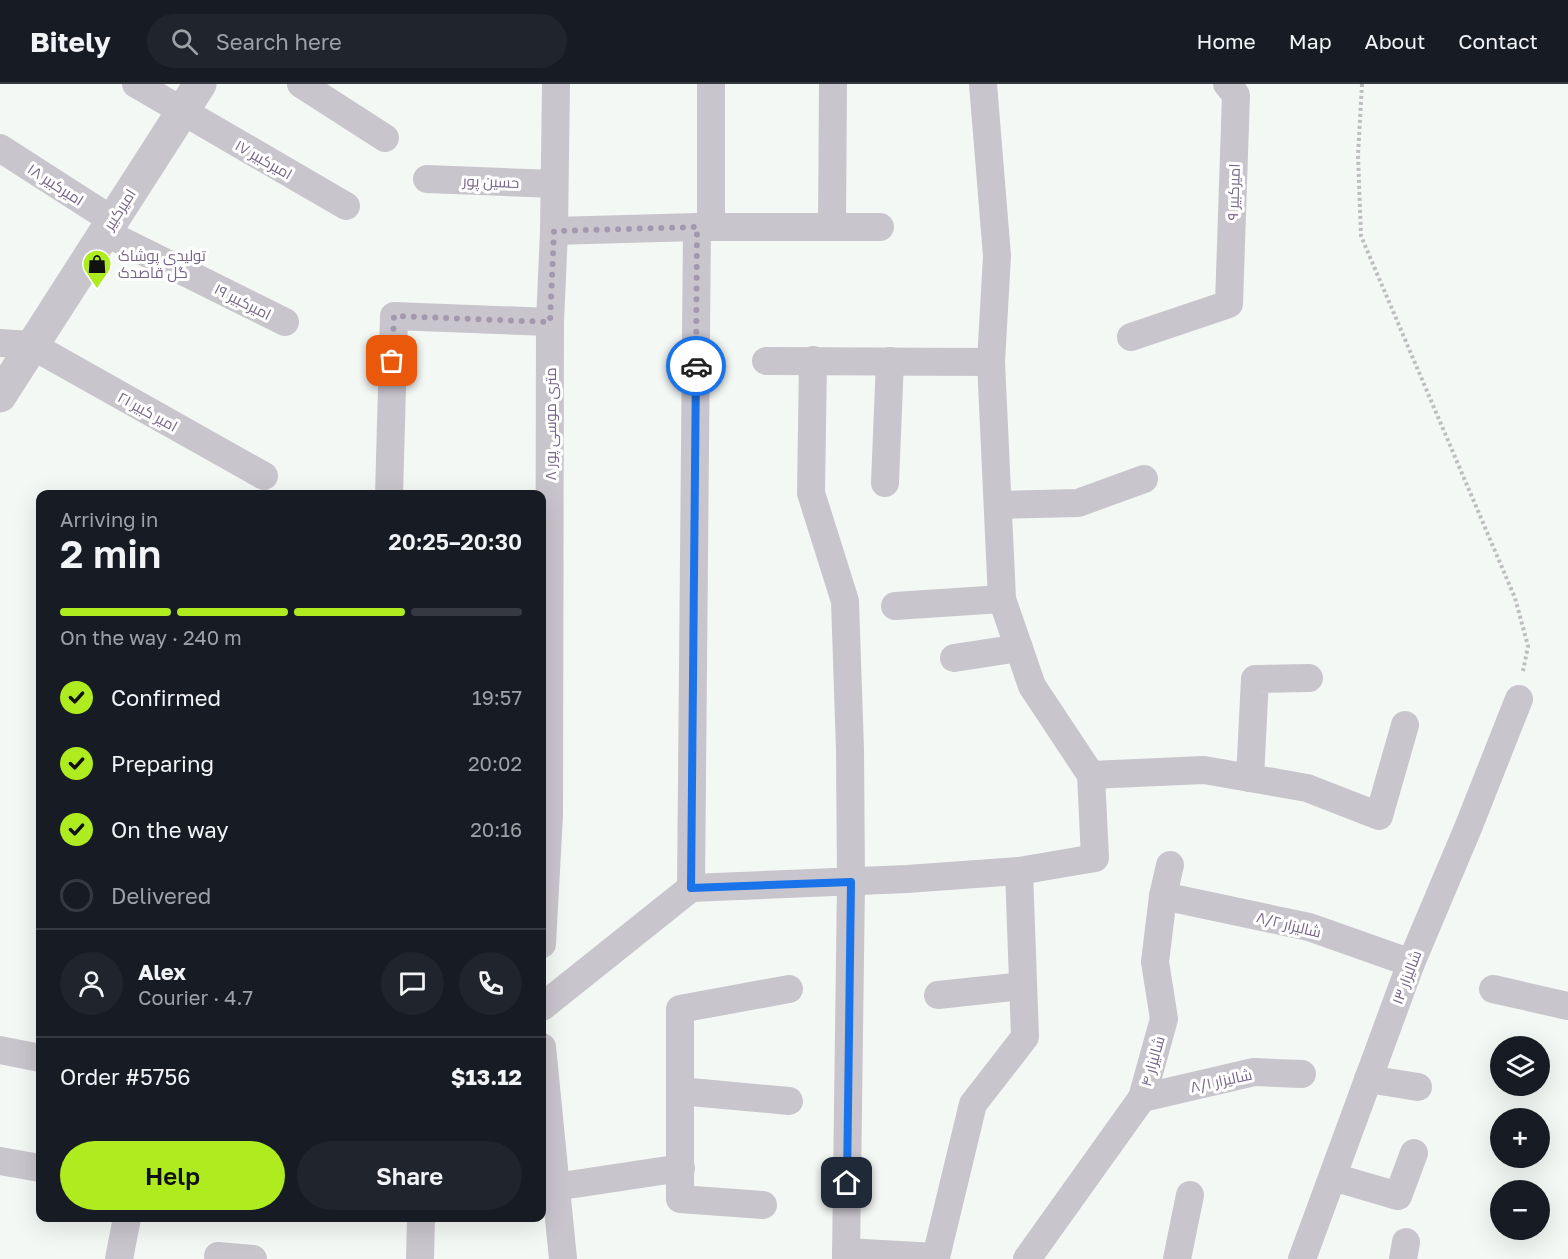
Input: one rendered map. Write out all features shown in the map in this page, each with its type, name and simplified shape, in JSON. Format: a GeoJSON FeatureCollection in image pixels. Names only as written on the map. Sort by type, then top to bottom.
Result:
{"type":"FeatureCollection","features":[{"type":"Feature","properties":{"kind":"street","name":"امیرکبیر ۱۷"},"geometry":{"type":"LineString","coordinates":[[136,84],[346,206]]}},
{"type":"Feature","properties":{"kind":"street","name":"امیرکبیر"},"geometry":{"type":"LineString","coordinates":[[0,396],[16,344],[108,226],[200,84]]}},
{"type":"Feature","properties":{"kind":"street"},"geometry":{"type":"LineString","coordinates":[[301,84],[385,138]]}},
{"type":"Feature","properties":{"kind":"street","name":"۸ متری موسی پور"},"geometry":{"type":"LineString","coordinates":[[546,716],[550,322],[556,84]]}},
{"type":"Feature","properties":{"kind":"street"},"geometry":{"type":"LineString","coordinates":[[691,888],[704,227],[711,84]]}},
{"type":"Feature","properties":{"kind":"street"},"geometry":{"type":"LineString","coordinates":[[832,226],[833,84]]}},
{"type":"Feature","properties":{"kind":"street"},"geometry":{"type":"LineString","coordinates":[[546,1004],[691,888],[851,882],[1019,871],[1095,858],[1091,775],[1032,686],[1002,599],[991,362],[997,256],[982,84]]}},
{"type":"Feature","properties":{"kind":"street","name":"امیرکبیر ۹"},"geometry":{"type":"LineString","coordinates":[[1131,337],[1229,304],[1236,95],[1227,84]]}},
{"type":"Feature","properties":{"kind":"street","name":"امیرکبیر ۱۸"},"geometry":{"type":"LineString","coordinates":[[0,148],[108,226]]}},
{"type":"Feature","properties":{"kind":"street","name":"حسین پور"},"geometry":{"type":"LineString","coordinates":[[427,179],[554,184]]}},
{"type":"Feature","properties":{"kind":"street","name":"امیرکبیر ۱۹"},"geometry":{"type":"LineString","coordinates":[[108,226],[285,322]]}},
{"type":"Feature","properties":{"kind":"street"},"geometry":{"type":"LineString","coordinates":[[554,231],[880,226]]}},
{"type":"Feature","properties":{"kind":"street"},"geometry":{"type":"LineString","coordinates":[[389,490],[394,316],[550,322]]}},
{"type":"Feature","properties":{"kind":"street","name":"امیر کبیر ۲۱"},"geometry":{"type":"LineString","coordinates":[[16,344],[264,477]]}},
{"type":"Feature","properties":{"kind":"street"},"geometry":{"type":"LineString","coordinates":[[813,360],[811,493],[845,601],[850,750],[851,882],[846,1256],[936,1257],[973,1104],[1025,1036],[1019,871]]}},
{"type":"Feature","properties":{"kind":"street"},"geometry":{"type":"LineString","coordinates":[[766,361],[991,362]]}},
{"type":"Feature","properties":{"kind":"street"},"geometry":{"type":"LineString","coordinates":[[885,483],[891,361]]}},
{"type":"Feature","properties":{"kind":"street"},"geometry":{"type":"LineString","coordinates":[[998,505],[1078,503],[1144,479]]}},
{"type":"Feature","properties":{"kind":"street"},"geometry":{"type":"LineString","coordinates":[[895,606],[1002,599]]}},
{"type":"Feature","properties":{"kind":"street"},"geometry":{"type":"LineString","coordinates":[[954,658],[1019,648]]}},
{"type":"Feature","properties":{"kind":"street"},"geometry":{"type":"LineString","coordinates":[[1250,778],[1255,679],[1309,678]]}},
{"type":"Feature","properties":{"kind":"street","name":"شالیزار ۱۳"},"geometry":{"type":"LineString","coordinates":[[1302,1259],[1411,963],[1519,699]]}},
{"type":"Feature","properties":{"kind":"street"},"geometry":{"type":"LineString","coordinates":[[1091,775],[1204,770],[1307,788],[1379,816],[1405,725]]}},
{"type":"Feature","properties":{"kind":"street","name":"شالیزار ۴"},"geometry":{"type":"LineString","coordinates":[[1027,1259],[1142,1098],[1164,1018],[1155,962],[1163,896],[1170,865]]}},
{"type":"Feature","properties":{"kind":"street","name":"شالیزار ۸/۲"},"geometry":{"type":"LineString","coordinates":[[1163,896],[1309,927],[1411,963]]}},
{"type":"Feature","properties":{"kind":"street"},"geometry":{"type":"LineString","coordinates":[[938,994],[1023,986]]}},
{"type":"Feature","properties":{"kind":"street"},"geometry":{"type":"LineString","coordinates":[[763,1205],[680,1199],[680,1009],[789,989]]}},
{"type":"Feature","properties":{"kind":"street"},"geometry":{"type":"LineString","coordinates":[[1493,989],[1568,1005]]}},
{"type":"Feature","properties":{"kind":"street"},"geometry":{"type":"LineString","coordinates":[[0,1050],[36,1057]]}},
{"type":"Feature","properties":{"kind":"street","name":"شالیزار ۸/۱"},"geometry":{"type":"LineString","coordinates":[[1142,1098],[1254,1072],[1302,1074]]}},
{"type":"Feature","properties":{"kind":"street"},"geometry":{"type":"LineString","coordinates":[[1368,1079],[1418,1087]]}},
{"type":"Feature","properties":{"kind":"street"},"geometry":{"type":"LineString","coordinates":[[546,1090],[562,1259]]}},
{"type":"Feature","properties":{"kind":"street"},"geometry":{"type":"LineString","coordinates":[[680,1091],[789,1101]]}},
{"type":"Feature","properties":{"kind":"street"},"geometry":{"type":"LineString","coordinates":[[1333,1177],[1398,1196],[1414,1153]]}},
{"type":"Feature","properties":{"kind":"street"},"geometry":{"type":"LineString","coordinates":[[0,1161],[36,1167]]}},
{"type":"Feature","properties":{"kind":"street"},"geometry":{"type":"LineString","coordinates":[[555,1187],[681,1168]]}},
{"type":"Feature","properties":{"kind":"street"},"geometry":{"type":"LineString","coordinates":[[1177,1259],[1190,1195]]}},
{"type":"Feature","properties":{"kind":"street"},"geometry":{"type":"LineString","coordinates":[[119,1259],[126,1222]]}},
{"type":"Feature","properties":{"kind":"street"},"geometry":{"type":"LineString","coordinates":[[420,1259],[421,1222]]}},
{"type":"Feature","properties":{"kind":"street"},"geometry":{"type":"LineString","coordinates":[[218,1256],[253,1259]]}},
{"type":"Feature","properties":{"kind":"path"},"geometry":{"type":"LineString","coordinates":[[1362,84],[1358,155],[1361,236],[1515,598],[1528,646],[1519,699]]}},
{"type":"Feature","properties":{"kind":"way so far"},"geometry":{"type":"LineString","coordinates":[[392,361],[394,316],[550,322],[554,231],[697,227],[696,366]]}},
{"type":"Feature","properties":{"kind":"place","name":"تولیدی پوشاک گل قاصدک"},"geometry":{"type":"Point","coordinates":[97,290]}},
{"type":"Feature","properties":{"kind":"route"},"geometry":{"type":"LineString","coordinates":[[696,366],[691,888],[851,882],[847,1183]]}}]}
